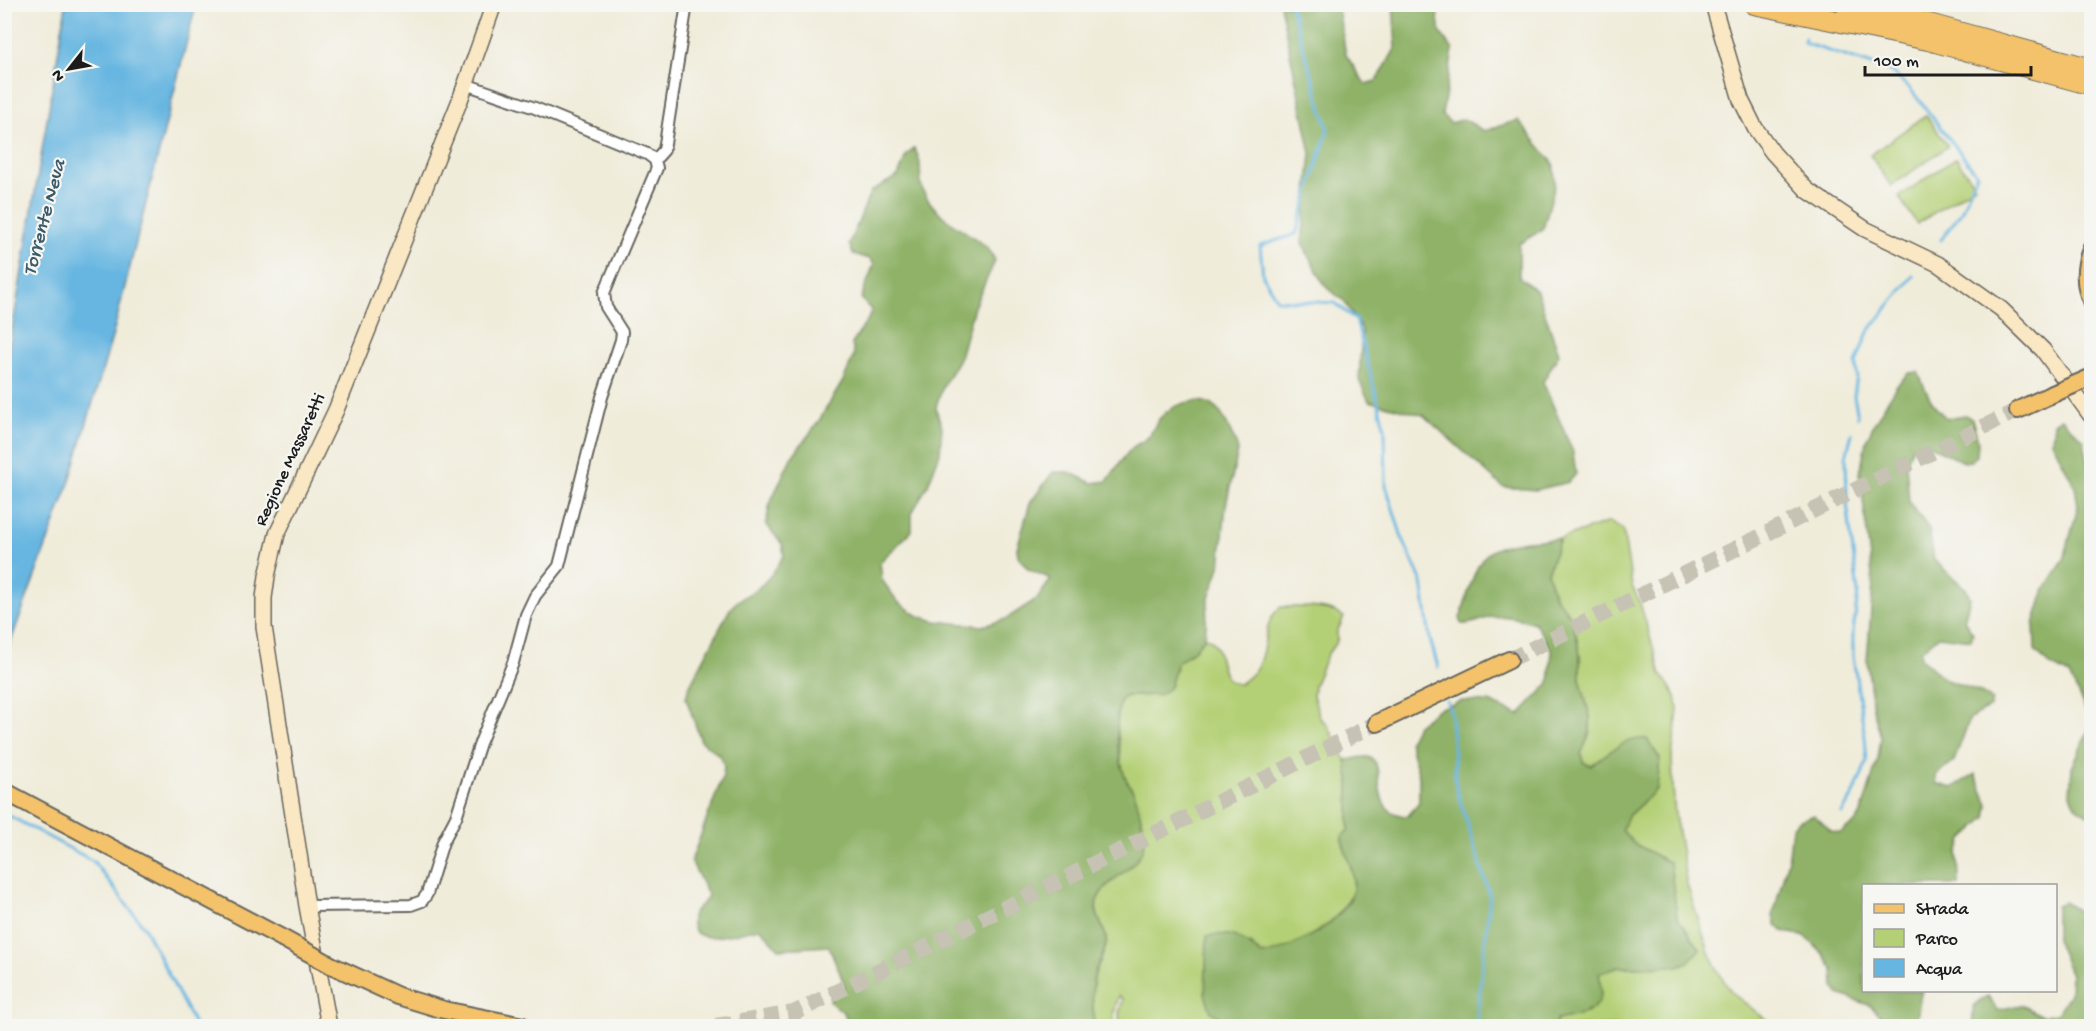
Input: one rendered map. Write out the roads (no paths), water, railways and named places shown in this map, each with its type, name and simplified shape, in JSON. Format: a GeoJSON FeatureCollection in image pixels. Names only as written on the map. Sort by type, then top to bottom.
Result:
{"type":"FeatureCollection","features":[{"type":"Feature","properties":{"kind":"highway"},"geometry":{"type":"LineString","coordinates":[[1754,4],[1928,40],[2091,85]]}},
{"type":"Feature","properties":{"kind":"highway"},"geometry":{"type":"LineString","coordinates":[[1845,4],[1929,24],[2091,69]]}},
{"type":"Feature","properties":{"kind":"main road"},"geometry":{"type":"LineString","coordinates":[[2091,247],[2085,275],[2091,303]]}},
{"type":"Feature","properties":{"kind":"main road"},"geometry":{"type":"LineString","coordinates":[[2018,410],[2091,377]]}},
{"type":"Feature","properties":{"kind":"main road"},"geometry":{"type":"LineString","coordinates":[[1377,723],[1509,660]]}},
{"type":"Feature","properties":{"kind":"main road"},"geometry":{"type":"LineString","coordinates":[[4,791],[331,965],[398,996],[444,1010],[523,1026]]}},
{"type":"Feature","properties":{"kind":"street","name":"Regione Massaretti"},"geometry":{"type":"LineString","coordinates":[[329,1026],[307,906],[264,627],[267,576],[277,534],[336,410],[465,84],[494,4]]}},
{"type":"Feature","properties":{"kind":"street"},"geometry":{"type":"LineString","coordinates":[[655,160],[664,150],[687,4]]}},
{"type":"Feature","properties":{"kind":"street"},"geometry":{"type":"LineString","coordinates":[[1715,11],[1741,100],[1755,128],[1773,153],[1807,190],[1865,229],[1938,264],[2001,309],[2043,350],[2091,417]]}},
{"type":"Feature","properties":{"kind":"street"},"geometry":{"type":"LineString","coordinates":[[307,906],[411,905],[422,901],[428,894],[443,842],[456,817],[480,743],[513,663],[526,615],[535,597],[559,567],[602,397],[621,340],[622,332],[606,307],[604,293],[657,168],[655,160],[646,154],[535,108],[465,84]]}},
{"type":"Feature","properties":{"kind":"water","name":"Torrente Neva"},"geometry":{"type":"Polygon","coordinates":[[[66,5],[196,5],[113,334],[68,487],[5,657],[5,373],[66,5]]]}},
{"type":"Feature","properties":{"kind":"waterway"},"geometry":{"type":"LineString","coordinates":[[1290,4],[1328,129],[1296,234],[1260,246],[1263,276],[1277,300],[1335,303],[1356,320],[1385,429],[1386,486],[1402,538],[1422,582],[1430,639],[1438,667]]}},
{"type":"Feature","properties":{"kind":"waterway"},"geometry":{"type":"LineString","coordinates":[[1805,38],[1804,43],[1891,71],[1911,90],[1977,174],[1961,212],[1941,240]]}},
{"type":"Feature","properties":{"kind":"waterway"},"geometry":{"type":"LineString","coordinates":[[1858,417],[1854,396],[1856,363],[1868,332],[1913,276]]}},
{"type":"Feature","properties":{"kind":"waterway"},"geometry":{"type":"LineString","coordinates":[[1842,813],[1854,794],[1867,761],[1853,656],[1853,632],[1858,593],[1847,503],[1846,457],[1852,433]]}},
{"type":"Feature","properties":{"kind":"waterway"},"geometry":{"type":"LineString","coordinates":[[1447,701],[1451,714],[1456,787],[1490,896],[1477,1015],[1481,1026]]}},
{"type":"Feature","properties":{"kind":"waterway"},"geometry":{"type":"LineString","coordinates":[[4,813],[93,861],[144,927],[195,1026]]}},
{"type":"Feature","properties":{"kind":"tunnel"},"geometry":{"type":"LineString","coordinates":[[1509,660],[2018,410]]}},
{"type":"Feature","properties":{"kind":"tunnel"},"geometry":{"type":"LineString","coordinates":[[716,1026],[794,1013],[1377,723]]}}]}
